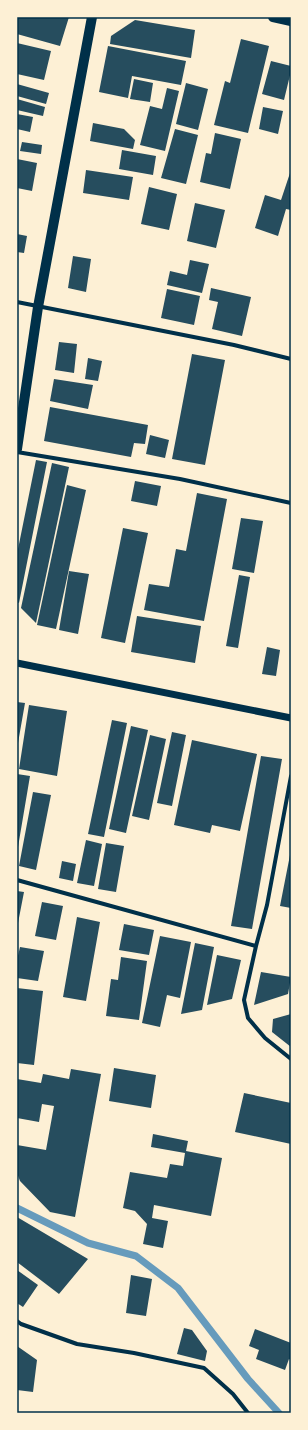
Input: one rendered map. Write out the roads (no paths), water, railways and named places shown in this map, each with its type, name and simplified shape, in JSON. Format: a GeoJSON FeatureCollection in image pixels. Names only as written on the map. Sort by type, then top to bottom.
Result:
{"type":"FeatureCollection","features":[{"type":"Feature","properties":{"kind":"main road"},"geometry":{"type":"LineString","coordinates":[[17,451],[38,307],[92,17]]}},
{"type":"Feature","properties":{"kind":"main road"},"geometry":{"type":"LineString","coordinates":[[273,17],[291,21]]}},
{"type":"Feature","properties":{"kind":"street"},"geometry":{"type":"LineString","coordinates":[[17,302],[234,345],[291,359]]}},
{"type":"Feature","properties":{"kind":"street"},"geometry":{"type":"LineString","coordinates":[[17,451],[180,479],[291,503]]}},
{"type":"Feature","properties":{"kind":"street"},"geometry":{"type":"LineString","coordinates":[[17,663],[291,718]]}},
{"type":"Feature","properties":{"kind":"street"},"geometry":{"type":"LineString","coordinates":[[291,776],[267,905],[244,1000],[248,1018],[265,1038],[291,1059]]}},
{"type":"Feature","properties":{"kind":"street"},"geometry":{"type":"LineString","coordinates":[[17,880],[256,946]]}},
{"type":"Feature","properties":{"kind":"street"},"geometry":{"type":"LineString","coordinates":[[17,1321],[21,1324],[77,1344],[134,1353],[204,1368],[233,1394],[248,1413]]}},
{"type":"Feature","properties":{"kind":"waterway"},"geometry":{"type":"LineString","coordinates":[[17,1208],[88,1243],[136,1256],[178,1288],[248,1379],[279,1413]]}}]}
